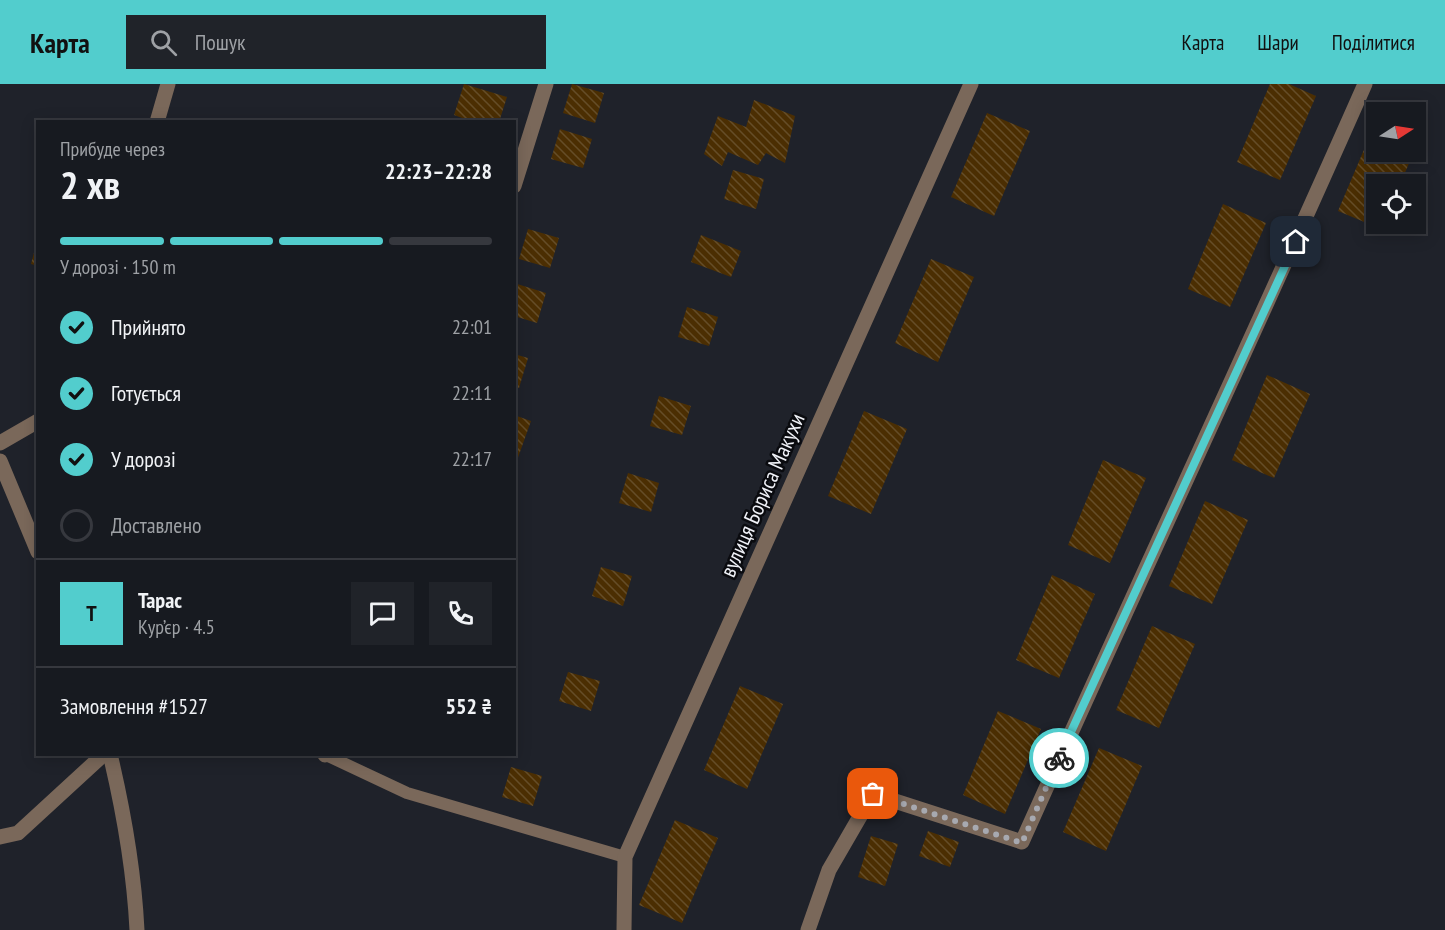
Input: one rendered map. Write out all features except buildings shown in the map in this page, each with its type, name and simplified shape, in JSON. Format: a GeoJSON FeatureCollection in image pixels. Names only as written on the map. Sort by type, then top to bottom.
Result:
{"type":"FeatureCollection","features":[{"type":"Feature","properties":{"kind":"street"},"geometry":{"type":"LineString","coordinates":[[158,120],[168,84]]}},
{"type":"Feature","properties":{"kind":"street"},"geometry":{"type":"LineString","coordinates":[[516,180],[546,84]]}},
{"type":"Feature","properties":{"kind":"street","name":"вулиця Бориса Макухи"},"geometry":{"type":"LineString","coordinates":[[624,930],[625,857],[971,84]]}},
{"type":"Feature","properties":{"kind":"street"},"geometry":{"type":"LineString","coordinates":[[808,930],[828,870],[873,794],[1022,843],[1150,556],[1296,242],[1365,84]]}},
{"type":"Feature","properties":{"kind":"street"},"geometry":{"type":"LineString","coordinates":[[0,443],[36,422]]}},
{"type":"Feature","properties":{"kind":"street"},"geometry":{"type":"LineString","coordinates":[[0,461],[36,547]]}},
{"type":"Feature","properties":{"kind":"street"},"geometry":{"type":"LineString","coordinates":[[0,837],[18,833],[102,756]]}},
{"type":"Feature","properties":{"kind":"street"},"geometry":{"type":"LineString","coordinates":[[110,756],[126,818],[134,874],[137,930]]}},
{"type":"Feature","properties":{"kind":"lane"},"geometry":{"type":"LineString","coordinates":[[327,756],[407,792],[625,857]]}},
{"type":"Feature","properties":{"kind":"way so far"},"geometry":{"type":"LineString","coordinates":[[873,794],[1022,843],[1059,758]]}},
{"type":"Feature","properties":{"kind":"route"},"geometry":{"type":"LineString","coordinates":[[1059,758],[1296,242]]}}]}
